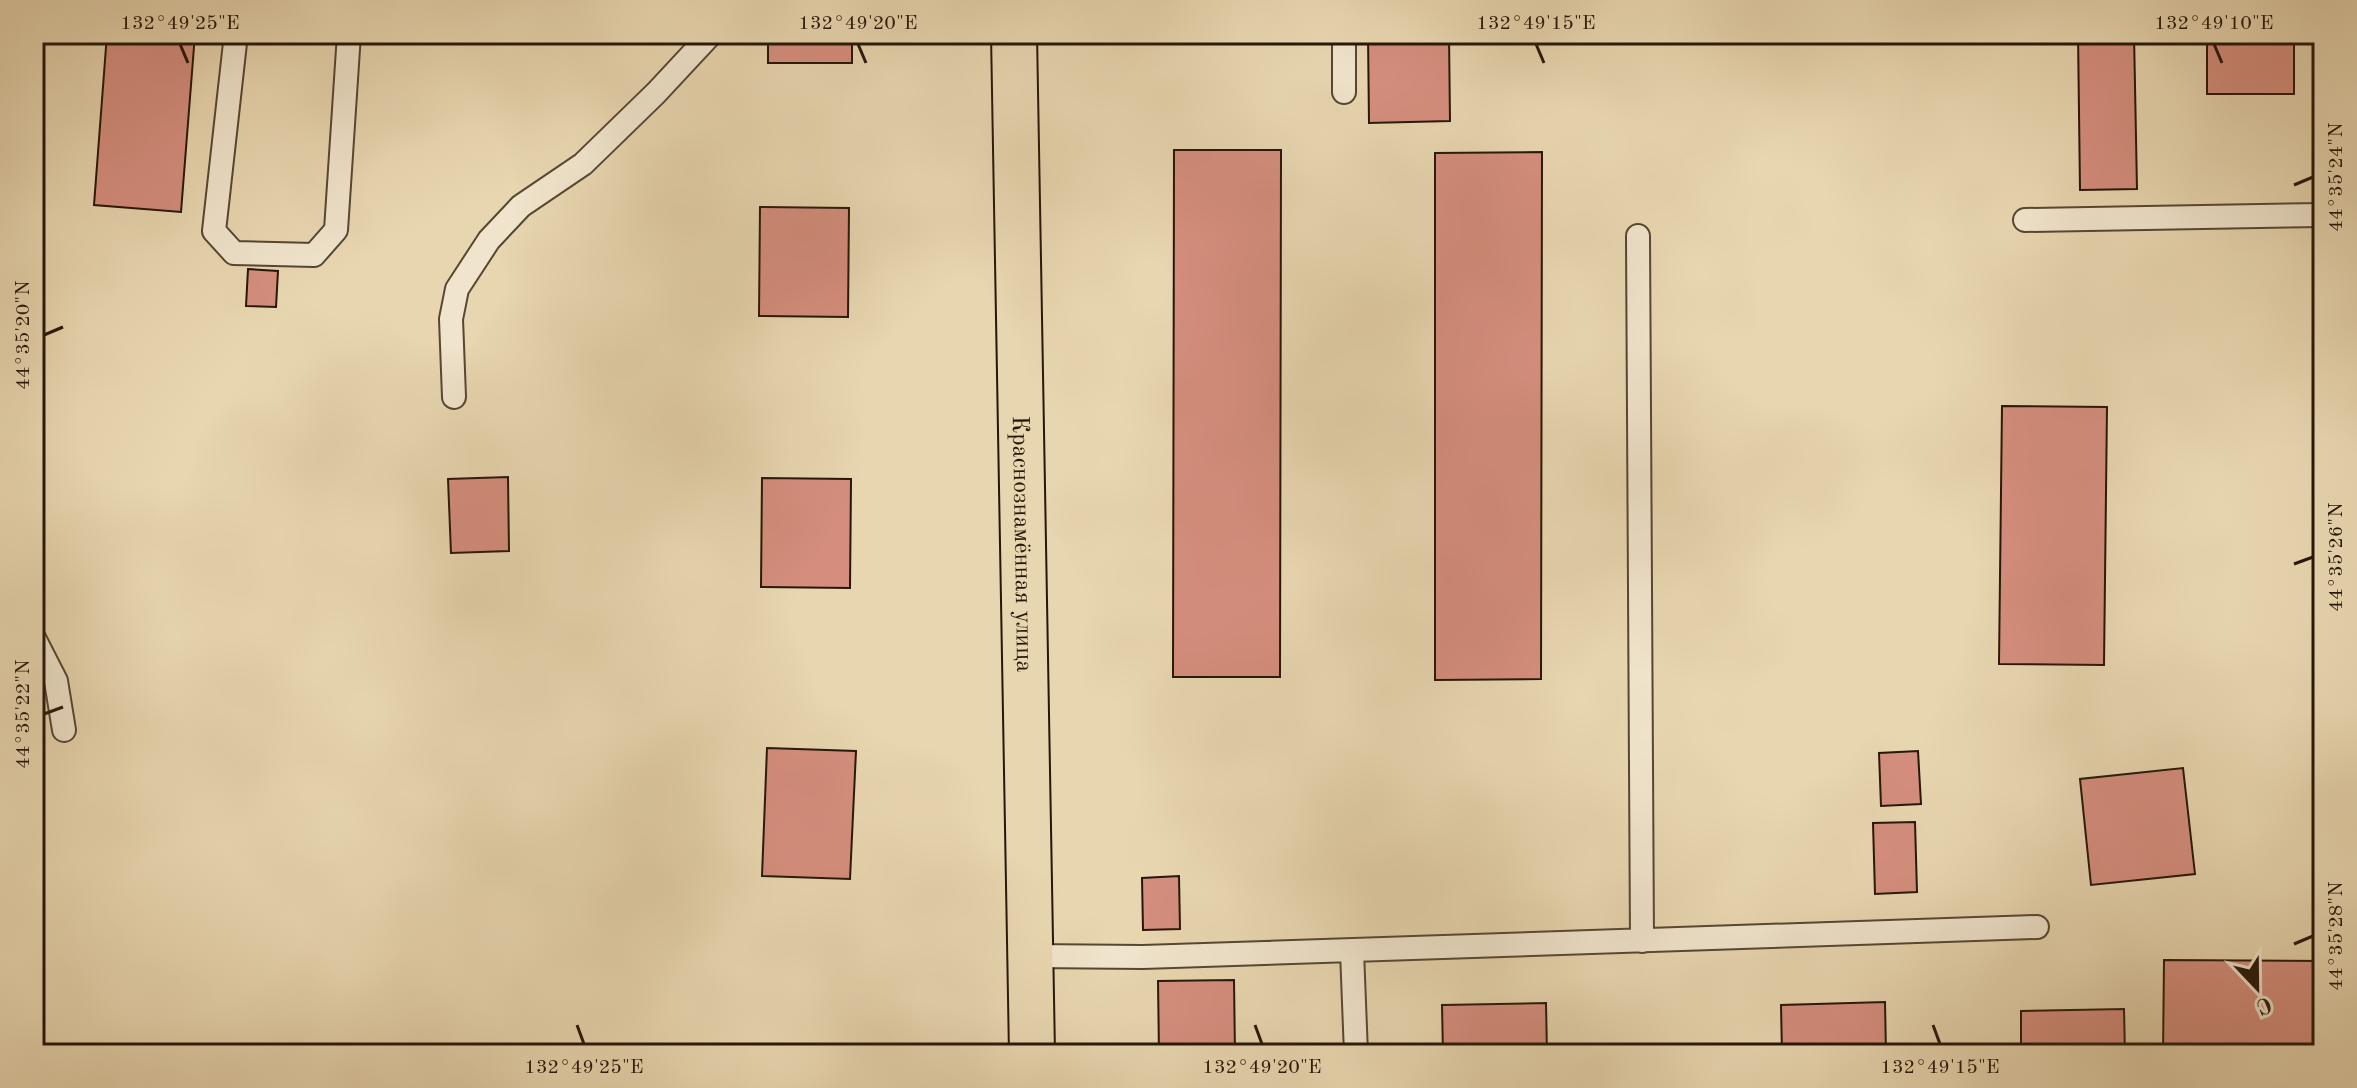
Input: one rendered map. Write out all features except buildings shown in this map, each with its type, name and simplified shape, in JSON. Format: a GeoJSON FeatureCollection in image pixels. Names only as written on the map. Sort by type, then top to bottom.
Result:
{"type":"FeatureCollection","features":[{"type":"Feature","properties":{"kind":"main road","name":"Краснознамённая улица"},"geometry":{"type":"LineString","coordinates":[[1014,34],[1032,1054]]}},
{"type":"Feature","properties":{"kind":"lane"},"geometry":{"type":"LineString","coordinates":[[236,34],[214,231],[234,253],[314,255],[336,230],[349,34]]}},
{"type":"Feature","properties":{"kind":"lane"},"geometry":{"type":"LineString","coordinates":[[454,397],[451,319],[457,289],[489,240],[521,206],[583,164],[711,34]]}},
{"type":"Feature","properties":{"kind":"lane"},"geometry":{"type":"LineString","coordinates":[[1344,34],[1344,92]]}},
{"type":"Feature","properties":{"kind":"lane"},"geometry":{"type":"LineString","coordinates":[[2025,220],[2323,215]]}},
{"type":"Feature","properties":{"kind":"lane"},"geometry":{"type":"LineString","coordinates":[[1638,236],[1642,941]]}},
{"type":"Feature","properties":{"kind":"lane"},"geometry":{"type":"LineString","coordinates":[[34,638],[56,681],[64,730]]}},
{"type":"Feature","properties":{"kind":"lane"},"geometry":{"type":"LineString","coordinates":[[1031,956],[1143,957],[1352,951],[2037,927]]}},
{"type":"Feature","properties":{"kind":"lane"},"geometry":{"type":"LineString","coordinates":[[1352,951],[1356,1054]]}}]}
